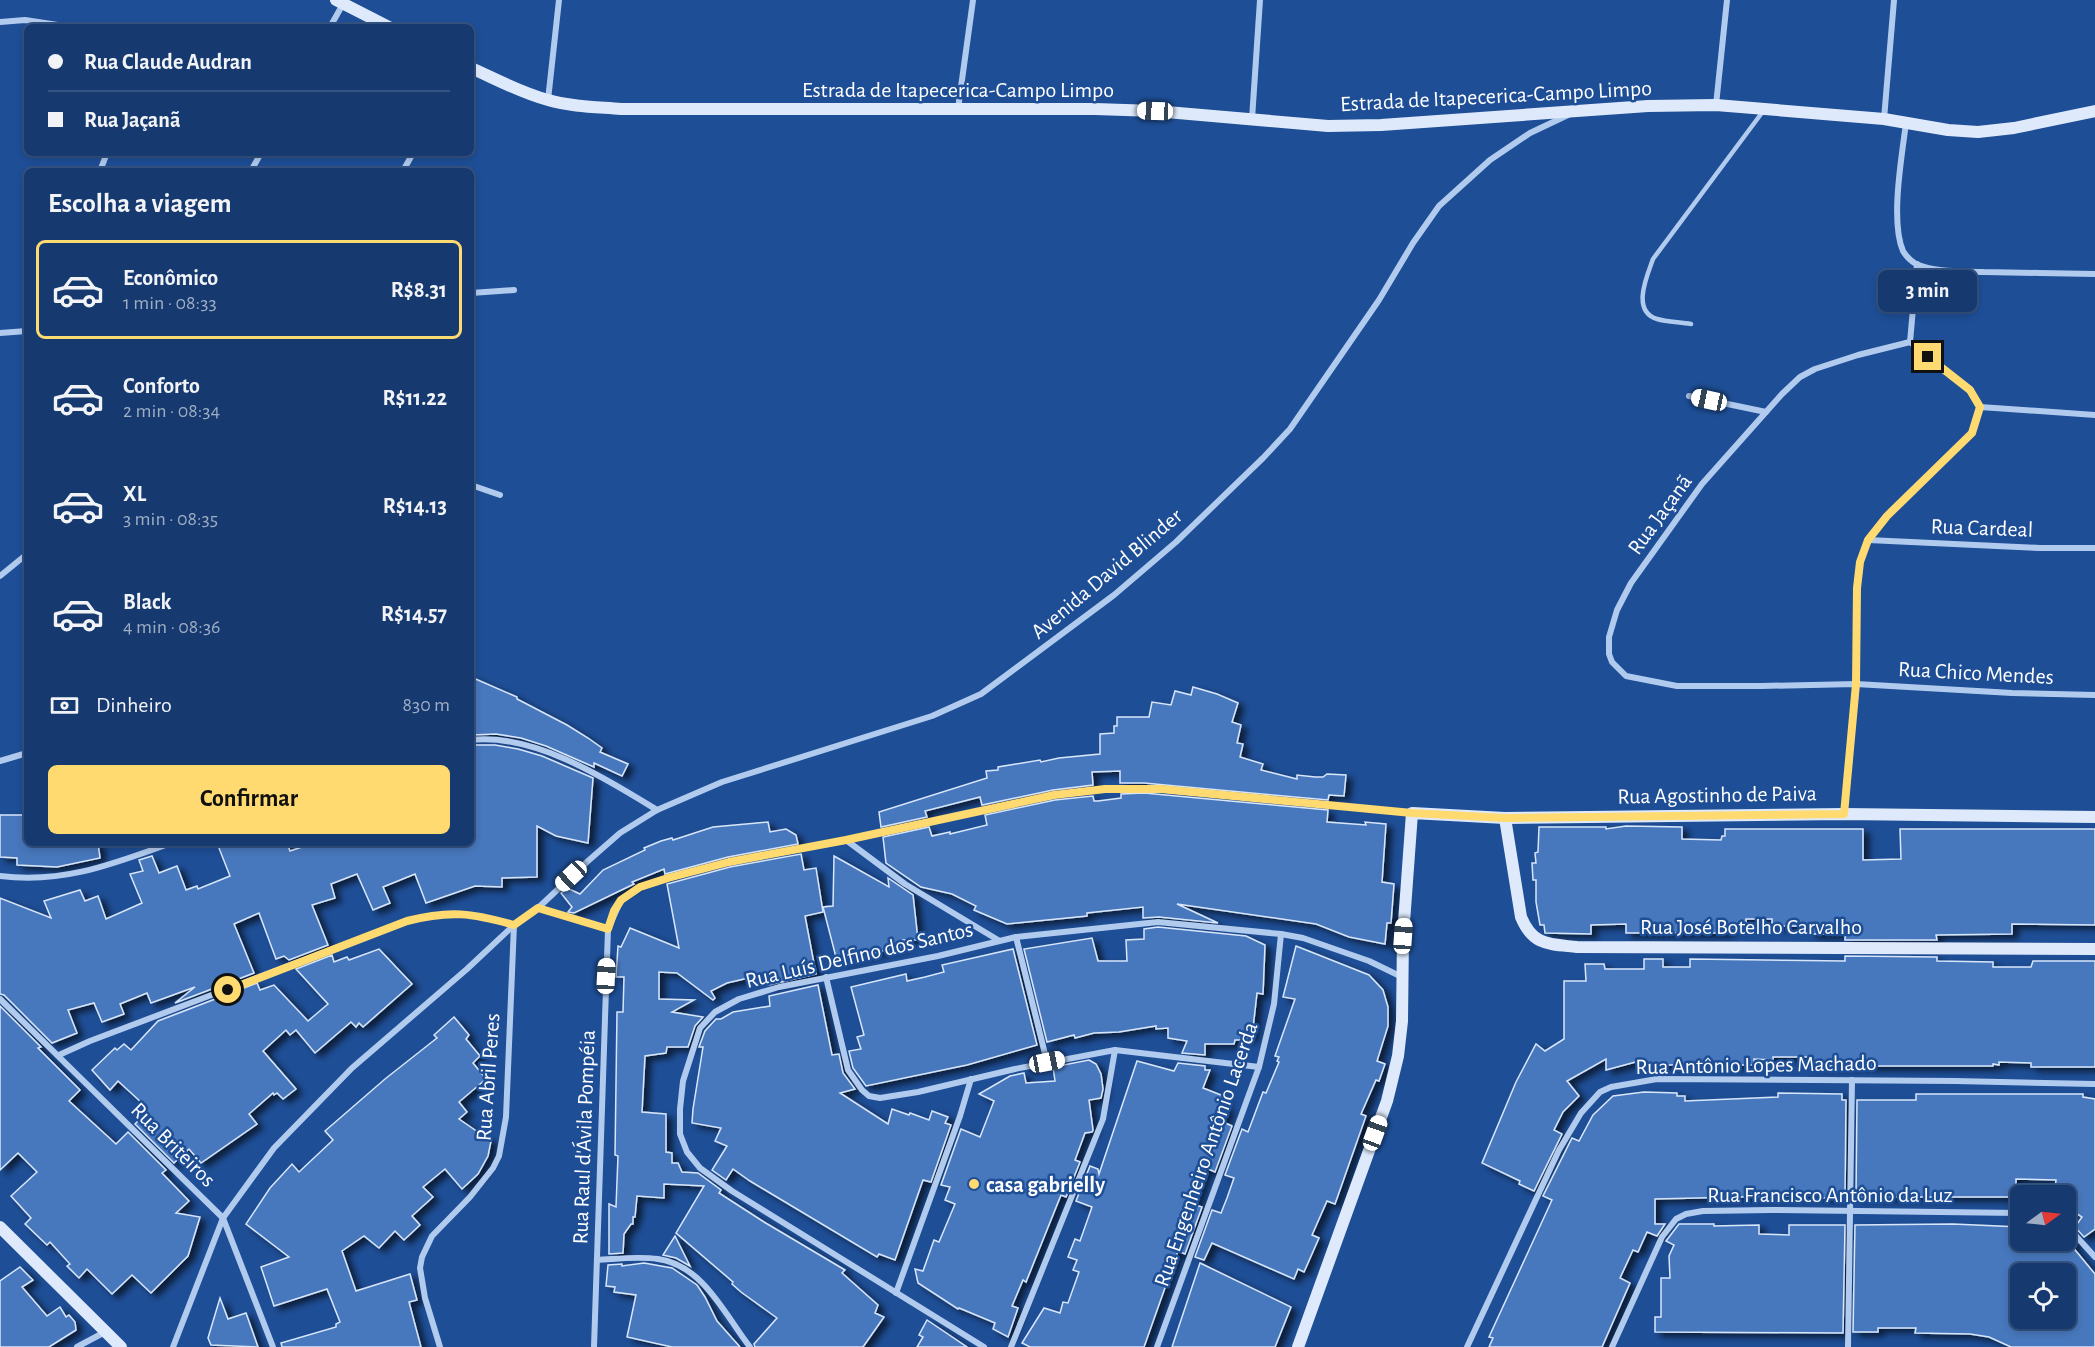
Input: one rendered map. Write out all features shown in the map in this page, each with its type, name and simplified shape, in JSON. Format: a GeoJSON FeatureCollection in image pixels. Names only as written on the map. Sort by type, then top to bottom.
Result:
{"type":"FeatureCollection","features":[{"type":"Feature","properties":{"kind":"main road"},"geometry":{"type":"LineString","coordinates":[[340,2],[383,24]]}},
{"type":"Feature","properties":{"kind":"main road","name":"Estrada de Itapecerica-Campo Limpo"},"geometry":{"type":"LineString","coordinates":[[474,69],[548,100],[570,105],[621,109],[1145,110],[1328,126],[1381,125],[1648,106],[1716,105],[1884,119],[1948,130],[1978,132],[2014,128],[2095,111]]}},
{"type":"Feature","properties":{"kind":"main road"},"geometry":{"type":"LineString","coordinates":[[1298,1347],[1387,1101],[1398,1056],[1402,1021],[1403,936],[1412,813]]}},
{"type":"Feature","properties":{"kind":"main road","name":"Rua Agostinho de Paiva"},"geometry":{"type":"LineString","coordinates":[[1412,813],[1505,818],[1844,814],[2095,817]]}},
{"type":"Feature","properties":{"kind":"main road","name":"Rua José Botelho Carvalho"},"geometry":{"type":"LineString","coordinates":[[1505,818],[1521,917],[1526,930],[1534,938],[1548,944],[1577,947],[2095,949]]}},
{"type":"Feature","properties":{"kind":"main road"},"geometry":{"type":"LineString","coordinates":[[0,1227],[121,1347]]}},
{"type":"Feature","properties":{"kind":"street"},"geometry":{"type":"LineString","coordinates":[[548,100],[560,0]]}},
{"type":"Feature","properties":{"kind":"street"},"geometry":{"type":"LineString","coordinates":[[958,109],[973,0]]}},
{"type":"Feature","properties":{"kind":"street"},"geometry":{"type":"LineString","coordinates":[[1252,120],[1260,0]]}},
{"type":"Feature","properties":{"kind":"street"},"geometry":{"type":"LineString","coordinates":[[1716,105],[1727,0]]}},
{"type":"Feature","properties":{"kind":"street"},"geometry":{"type":"LineString","coordinates":[[1884,119],[1894,0]]}},
{"type":"Feature","properties":{"kind":"street"},"geometry":{"type":"LineString","coordinates":[[331,24],[340,2]]}},
{"type":"Feature","properties":{"kind":"street"},"geometry":{"type":"LineString","coordinates":[[0,22],[25,20],[51,24]]}},
{"type":"Feature","properties":{"kind":"street","name":"Avenida David Blinder"},"geometry":{"type":"LineString","coordinates":[[173,1347],[224,1218],[274,1148],[352,1068],[467,969],[514,925],[538,908],[620,833],[657,810],[717,784],[932,716],[981,694],[1114,595],[1176,542],[1263,459],[1290,429],[1379,300],[1413,243],[1439,206],[1490,160],[1530,133],[1578,111]]}},
{"type":"Feature","properties":{"kind":"street"},"geometry":{"type":"LineString","coordinates":[[1906,123],[1898,221],[1904,252],[1917,264],[1947,271],[2095,274]]}},
{"type":"Feature","properties":{"kind":"street"},"geometry":{"type":"LineString","coordinates":[[1844,814],[1855,701],[1857,588],[1860,562],[1868,540],[1887,516],[1972,433],[1980,407],[1970,390],[1910,342],[1917,264]]}},
{"type":"Feature","properties":{"kind":"street"},"geometry":{"type":"LineString","coordinates":[[474,293],[514,290]]}},
{"type":"Feature","properties":{"kind":"street"},"geometry":{"type":"LineString","coordinates":[[0,333],[24,331]]}},
{"type":"Feature","properties":{"kind":"street","name":"Rua Jaçanã"},"geometry":{"type":"LineString","coordinates":[[1856,684],[1677,686],[1626,676],[1616,668],[1609,654],[1609,637],[1617,610],[1631,583],[1702,484],[1800,377],[1815,369],[1858,355],[1910,342]]}},
{"type":"Feature","properties":{"kind":"street"},"geometry":{"type":"LineString","coordinates":[[1689,396],[1766,412]]}},
{"type":"Feature","properties":{"kind":"street"},"geometry":{"type":"LineString","coordinates":[[1980,407],[2095,415]]}},
{"type":"Feature","properties":{"kind":"street"},"geometry":{"type":"LineString","coordinates":[[474,486],[500,495]]}},
{"type":"Feature","properties":{"kind":"street","name":"Rua Cardeal"},"geometry":{"type":"LineString","coordinates":[[1868,540],[2040,548],[2095,548]]}},
{"type":"Feature","properties":{"kind":"street"},"geometry":{"type":"LineString","coordinates":[[0,576],[24,556]]}},
{"type":"Feature","properties":{"kind":"street","name":"Rua Chico Mendes"},"geometry":{"type":"LineString","coordinates":[[1856,684],[2012,693],[2095,695]]}},
{"type":"Feature","properties":{"kind":"street"},"geometry":{"type":"LineString","coordinates":[[474,740],[495,739],[536,748],[591,773],[657,810]]}},
{"type":"Feature","properties":{"kind":"street"},"geometry":{"type":"LineString","coordinates":[[0,761],[24,754]]}},
{"type":"Feature","properties":{"kind":"street"},"geometry":{"type":"LineString","coordinates":[[538,908],[608,929],[614,911],[621,900],[640,887],[668,878],[729,862],[846,840],[1043,798],[1105,789],[1144,788],[1196,792],[1412,813]]}},
{"type":"Feature","properties":{"kind":"street"},"geometry":{"type":"LineString","coordinates":[[846,840],[905,884],[999,941]]}},
{"type":"Feature","properties":{"kind":"street"},"geometry":{"type":"LineString","coordinates":[[0,876],[57,878],[95,870],[163,846]]}},
{"type":"Feature","properties":{"kind":"street"},"geometry":{"type":"LineString","coordinates":[[59,1055],[90,1041],[407,921],[431,915],[455,913],[476,914],[514,925]]}},
{"type":"Feature","properties":{"kind":"street","name":"Rua Luís Delfino dos Santos"},"geometry":{"type":"LineString","coordinates":[[984,1347],[732,1191],[700,1168],[687,1152],[680,1134],[683,1080],[700,1028],[714,1012],[740,999],[779,987],[938,956],[1016,937],[1158,921],[1281,934],[1324,945],[1369,961],[1402,977]]}},
{"type":"Feature","properties":{"kind":"street","name":"Rua Abril Peres"},"geometry":{"type":"LineString","coordinates":[[440,1347],[425,1298],[420,1268],[422,1257],[432,1236],[470,1197],[494,1168],[499,1156],[506,1117],[514,925]]}},
{"type":"Feature","properties":{"kind":"street","name":"Rua Raul d'Ávila Pompéia"},"geometry":{"type":"LineString","coordinates":[[594,1347],[608,929]]}},
{"type":"Feature","properties":{"kind":"street","name":"Rua Engenheiro Antônio Lacerda"},"geometry":{"type":"LineString","coordinates":[[1156,1347],[1259,1066],[1274,1004],[1281,934]]}},
{"type":"Feature","properties":{"kind":"street"},"geometry":{"type":"LineString","coordinates":[[1016,937],[1047,1062]]}},
{"type":"Feature","properties":{"kind":"street"},"geometry":{"type":"LineString","coordinates":[[826,977],[848,1070],[855,1083],[868,1096],[880,1098],[908,1094],[1047,1062],[1115,1050],[1259,1066]]}},
{"type":"Feature","properties":{"kind":"street","name":"Rua Briteiros"},"geometry":{"type":"LineString","coordinates":[[0,999],[224,1218],[273,1347]]}},
{"type":"Feature","properties":{"kind":"street"},"geometry":{"type":"LineString","coordinates":[[1011,1347],[1103,1119],[1115,1050]]}},
{"type":"Feature","properties":{"kind":"street"},"geometry":{"type":"LineString","coordinates":[[896,1293],[960,1116],[971,1079]]}},
{"type":"Feature","properties":{"kind":"street","name":"Rua Antônio Lopes Machado"},"geometry":{"type":"LineString","coordinates":[[1467,1347],[1559,1150],[1581,1113],[1600,1092],[1622,1084],[1657,1079],[2095,1084]]}},
{"type":"Feature","properties":{"kind":"street"},"geometry":{"type":"LineString","coordinates":[[1848,1347],[1852,1080]]}},
{"type":"Feature","properties":{"kind":"street","name":"Rua Francisco Antônio da Luz"},"geometry":{"type":"LineString","coordinates":[[1612,1347],[1662,1237],[1676,1219],[1702,1210],[2010,1213]]}},
{"type":"Feature","properties":{"kind":"street"},"geometry":{"type":"LineString","coordinates":[[2076,1236],[2095,1257]]}},
{"type":"Feature","properties":{"kind":"street"},"geometry":{"type":"LineString","coordinates":[[597,1260],[658,1259],[686,1268],[704,1285],[750,1347]]}},
{"type":"Feature","properties":{"kind":"street"},"geometry":{"type":"LineString","coordinates":[[77,1347],[105,1332]]}},
{"type":"Feature","properties":{"kind":"lane"},"geometry":{"type":"LineString","coordinates":[[1691,324],[1657,319],[1648,315],[1643,306],[1643,287],[1646,278],[1653,259],[1766,108]]}},
{"type":"Feature","properties":{"kind":"building"},"geometry":{"type":"Polygon","coordinates":[[[474,678],[517,697],[588,738],[602,748],[600,752],[628,764],[622,776],[594,763],[594,767],[546,746],[521,738],[496,734],[474,735],[474,678]]]}},
{"type":"Feature","properties":{"kind":"building"},"geometry":{"type":"Polygon","coordinates":[[[1193,687],[1238,703],[1232,722],[1241,725],[1237,743],[1243,744],[1240,757],[1263,764],[1261,770],[1297,779],[1297,775],[1323,777],[1327,774],[1346,775],[1344,796],[1329,795],[1328,800],[1144,783],[1120,783],[1120,771],[1092,772],[1093,785],[1053,790],[982,805],[980,797],[925,811],[927,817],[881,827],[879,812],[987,778],[986,771],[998,770],[998,767],[1100,754],[1100,734],[1114,733],[1117,717],[1149,717],[1152,702],[1171,705],[1175,691],[1191,695],[1193,687]]]}},
{"type":"Feature","properties":{"kind":"building"},"geometry":{"type":"Polygon","coordinates":[[[474,745],[495,745],[542,756],[593,778],[588,843],[556,836],[537,826],[537,877],[502,878],[502,887],[475,886],[426,903],[415,874],[383,887],[390,903],[373,910],[357,874],[331,884],[335,898],[312,905],[328,945],[289,960],[284,956],[276,959],[259,913],[234,924],[254,973],[175,1003],[195,987],[151,1003],[147,993],[120,1004],[124,1014],[102,1022],[94,1003],[68,1010],[77,1033],[52,1043],[4,995],[0,994],[0,898],[51,918],[44,901],[80,890],[85,901],[98,896],[106,919],[142,903],[130,874],[143,871],[139,860],[152,856],[159,873],[177,866],[186,890],[197,886],[198,889],[230,876],[218,846],[288,846],[290,851],[305,846],[474,846],[474,745]]]}},
{"type":"Feature","properties":{"kind":"building"},"geometry":{"type":"Polygon","coordinates":[[[1144,793],[1328,810],[1327,822],[1386,824],[1382,882],[1394,884],[1391,923],[1387,923],[1385,944],[1349,937],[1316,924],[1177,904],[1218,923],[1159,917],[1143,918],[1143,907],[1087,913],[1087,916],[1007,924],[974,910],[976,906],[952,894],[921,887],[886,863],[883,837],[929,827],[932,836],[950,832],[950,834],[987,825],[985,815],[1055,800],[1093,796],[1094,801],[1098,801],[1121,798],[1121,794],[1144,793]]]}},
{"type":"Feature","properties":{"kind":"building"},"geometry":{"type":"Polygon","coordinates":[[[0,815],[24,815],[24,846],[98,846],[100,858],[57,867],[17,865],[17,858],[0,857],[0,815]]]}},
{"type":"Feature","properties":{"kind":"building"},"geometry":{"type":"Polygon","coordinates":[[[768,822],[770,832],[786,829],[796,835],[798,844],[728,857],[665,874],[664,869],[632,882],[634,884],[574,913],[568,912],[572,907],[561,893],[567,888],[580,894],[603,870],[645,850],[644,848],[713,827],[768,822]]]}},
{"type":"Feature","properties":{"kind":"building"},"geometry":{"type":"Polygon","coordinates":[[[1626,826],[1682,827],[1682,839],[1721,840],[1722,836],[1725,836],[1725,829],[1863,829],[1863,860],[1901,859],[1900,829],[2095,829],[2095,925],[2012,924],[2012,934],[1936,935],[1937,940],[1845,940],[1845,934],[1811,934],[1811,926],[1772,926],[1772,919],[1746,919],[1746,928],[1728,928],[1728,933],[1626,933],[1626,924],[1591,925],[1591,934],[1545,933],[1544,925],[1540,925],[1532,863],[1536,863],[1535,853],[1538,852],[1539,827],[1606,827],[1606,829],[1626,826]]]}},
{"type":"Feature","properties":{"kind":"building"},"geometry":{"type":"Polygon","coordinates":[[[801,854],[804,870],[816,868],[823,912],[805,916],[816,974],[768,985],[766,974],[727,983],[711,991],[715,998],[713,1000],[677,973],[659,972],[659,999],[694,1000],[672,1012],[703,1017],[695,1026],[688,1047],[667,1047],[666,1053],[645,1056],[642,1112],[666,1114],[666,1152],[672,1153],[672,1163],[678,1163],[682,1172],[698,1173],[721,1190],[719,1193],[845,1270],[842,1273],[878,1305],[875,1313],[884,1317],[863,1347],[755,1347],[754,1344],[777,1318],[741,1292],[732,1284],[733,1282],[676,1233],[704,1186],[664,1184],[664,1198],[637,1196],[633,1224],[624,1234],[623,1253],[609,1254],[609,1204],[616,1207],[618,1156],[615,1155],[617,1012],[623,1012],[624,977],[616,977],[618,946],[621,947],[630,928],[679,948],[667,884],[730,867],[801,854]]]}},
{"type":"Feature","properties":{"kind":"building"},"geometry":{"type":"Polygon","coordinates":[[[834,856],[889,887],[888,878],[913,895],[918,940],[903,940],[905,946],[837,961],[823,907],[833,906],[834,856]]]}},
{"type":"Feature","properties":{"kind":"building"},"geometry":{"type":"Polygon","coordinates":[[[1158,927],[1246,936],[1265,945],[1263,994],[1257,993],[1252,1037],[1235,1040],[1234,1044],[1205,1044],[1205,1055],[1182,1053],[1187,1041],[1168,1038],[1168,1028],[1156,1029],[1156,1026],[1119,1032],[1094,1033],[1075,1038],[1074,1035],[1047,1042],[1024,949],[1092,938],[1098,961],[1127,961],[1126,940],[1144,939],[1144,929],[1158,927]]]}},
{"type":"Feature","properties":{"kind":"building"},"geometry":{"type":"Polygon","coordinates":[[[1296,946],[1369,975],[1383,990],[1388,1007],[1388,1026],[1377,1061],[1385,1064],[1379,1081],[1376,1080],[1361,1114],[1366,1116],[1335,1204],[1327,1201],[1312,1235],[1319,1238],[1304,1272],[1298,1269],[1294,1279],[1212,1243],[1204,1260],[1195,1257],[1212,1210],[1221,1213],[1227,1198],[1234,1178],[1225,1175],[1242,1129],[1248,1132],[1263,1092],[1266,1093],[1279,1062],[1277,1061],[1279,1057],[1275,1056],[1295,999],[1283,997],[1296,946]]]}},
{"type":"Feature","properties":{"kind":"building"},"geometry":{"type":"Polygon","coordinates":[[[379,949],[412,984],[363,1027],[359,1023],[356,1027],[351,1022],[315,1053],[296,1030],[290,1035],[286,1030],[263,1051],[296,1089],[283,1099],[277,1093],[274,1095],[273,1093],[249,1114],[257,1124],[201,1163],[189,1149],[174,1163],[135,1124],[140,1119],[134,1114],[143,1104],[118,1081],[110,1090],[92,1070],[115,1048],[117,1050],[124,1044],[131,1050],[158,1021],[257,983],[260,990],[274,985],[308,1021],[328,1004],[296,969],[332,955],[334,962],[347,957],[349,960],[379,949]]]}},
{"type":"Feature","properties":{"kind":"building"},"geometry":{"type":"Polygon","coordinates":[[[1013,949],[1037,1045],[967,1065],[866,1086],[853,1068],[849,1051],[861,1049],[857,1037],[864,1035],[851,987],[906,974],[907,981],[925,977],[944,972],[942,965],[1013,949]]]}},
{"type":"Feature","properties":{"kind":"building"},"geometry":{"type":"Polygon","coordinates":[[[1845,956],[1937,957],[1937,961],[1993,962],[1993,967],[2031,967],[2033,961],[2095,961],[2095,1067],[2031,1067],[2031,1063],[1999,1062],[1999,1065],[1993,1064],[1993,1066],[1810,1066],[1810,1057],[1773,1057],[1773,1060],[1754,1059],[1754,1065],[1643,1065],[1643,1060],[1606,1070],[1606,1059],[1567,1081],[1579,1096],[1563,1112],[1554,1130],[1562,1134],[1534,1191],[1519,1184],[1520,1181],[1482,1163],[1516,1082],[1536,1044],[1545,1051],[1564,1039],[1564,981],[1586,981],[1585,964],[1604,964],[1605,969],[1644,969],[1644,959],[1663,959],[1663,967],[1690,967],[1690,959],[1845,961],[1845,956]]]}},
{"type":"Feature","properties":{"kind":"building"},"geometry":{"type":"Polygon","coordinates":[[[818,985],[832,1055],[839,1054],[843,1073],[855,1089],[840,1093],[888,1124],[892,1109],[929,1120],[932,1111],[948,1117],[945,1123],[951,1125],[931,1182],[923,1180],[895,1260],[879,1254],[877,1257],[733,1169],[726,1180],[712,1170],[727,1146],[715,1141],[721,1128],[692,1123],[703,1047],[699,1047],[705,1031],[716,1019],[721,1019],[733,1012],[770,1006],[769,996],[818,985]]]}},
{"type":"Feature","properties":{"kind":"building"},"geometry":{"type":"Polygon","coordinates":[[[0,1006],[80,1090],[69,1101],[116,1144],[128,1132],[166,1170],[162,1173],[189,1201],[176,1213],[200,1217],[188,1256],[151,1293],[132,1275],[112,1294],[87,1269],[79,1278],[67,1266],[70,1264],[50,1242],[47,1245],[25,1224],[31,1218],[11,1196],[37,1172],[18,1153],[0,1170],[0,1006]]]}},
{"type":"Feature","properties":{"kind":"building"},"geometry":{"type":"Polygon","coordinates":[[[454,1017],[469,1035],[466,1039],[480,1056],[473,1063],[486,1079],[459,1102],[467,1112],[459,1119],[491,1141],[488,1156],[478,1174],[462,1189],[445,1169],[423,1187],[433,1197],[412,1216],[420,1225],[404,1240],[395,1231],[379,1248],[364,1236],[342,1251],[356,1291],[410,1274],[417,1300],[409,1302],[421,1347],[282,1347],[281,1343],[336,1327],[336,1324],[340,1322],[327,1289],[274,1306],[261,1267],[289,1257],[246,1224],[270,1188],[292,1164],[299,1172],[333,1140],[325,1131],[437,1038],[434,1035],[454,1017]]]}},
{"type":"Feature","properties":{"kind":"building"},"geometry":{"type":"Polygon","coordinates":[[[1089,1060],[1096,1064],[1101,1074],[1103,1089],[1101,1098],[1089,1100],[1093,1130],[1085,1133],[1075,1160],[1080,1162],[1066,1197],[1061,1195],[1026,1282],[1023,1280],[1012,1306],[1018,1308],[1008,1337],[993,1329],[995,1323],[958,1309],[918,1283],[915,1269],[923,1271],[934,1240],[939,1242],[955,1204],[945,1200],[950,1187],[941,1185],[961,1129],[980,1137],[994,1101],[979,1094],[1010,1076],[1024,1073],[1026,1083],[1055,1081],[1053,1067],[1089,1060]]]}},
{"type":"Feature","properties":{"kind":"building"},"geometry":{"type":"Polygon","coordinates":[[[1137,1061],[1174,1071],[1178,1063],[1205,1066],[1205,1070],[1210,1070],[1203,1088],[1226,1097],[1222,1107],[1228,1109],[1223,1122],[1232,1126],[1215,1172],[1206,1168],[1195,1205],[1202,1207],[1185,1254],[1178,1251],[1144,1347],[1030,1347],[1022,1343],[1044,1308],[1060,1313],[1063,1302],[1068,1303],[1079,1272],[1073,1270],[1077,1260],[1068,1257],[1075,1239],[1080,1241],[1092,1207],[1076,1201],[1090,1166],[1098,1169],[1099,1174],[1137,1061]]]}},
{"type":"Feature","properties":{"kind":"building"},"geometry":{"type":"Polygon","coordinates":[[[1644,1092],[1677,1093],[1677,1096],[1685,1096],[1685,1101],[1778,1097],[1778,1093],[1842,1094],[1842,1100],[1846,1100],[1845,1197],[1822,1198],[1821,1195],[1655,1199],[1655,1224],[1665,1224],[1657,1236],[1647,1232],[1638,1252],[1633,1250],[1620,1278],[1630,1283],[1602,1347],[1489,1347],[1493,1338],[1489,1337],[1552,1200],[1543,1196],[1572,1138],[1579,1141],[1593,1115],[1613,1096],[1644,1092]]]}},
{"type":"Feature","properties":{"kind":"building"},"geometry":{"type":"Polygon","coordinates":[[[1916,1094],[2083,1094],[2083,1097],[2095,1099],[2095,1229],[2084,1237],[2076,1228],[2082,1217],[2076,1213],[2076,1185],[2055,1185],[2056,1180],[2016,1179],[2016,1185],[2010,1185],[2010,1197],[1856,1197],[1857,1100],[1916,1100],[1916,1094]]]}},
{"type":"Feature","properties":{"kind":"building"},"geometry":{"type":"Polygon","coordinates":[[[1679,1224],[1759,1225],[1759,1234],[1789,1235],[1789,1225],[1845,1225],[1843,1333],[1655,1332],[1655,1317],[1661,1317],[1661,1278],[1670,1278],[1669,1256],[1674,1245],[1666,1241],[1679,1224]]]}},
{"type":"Feature","properties":{"kind":"building"},"geometry":{"type":"Polygon","coordinates":[[[1953,1224],[2010,1227],[2010,1251],[2076,1251],[2095,1274],[2095,1347],[2011,1347],[1989,1337],[1970,1334],[1915,1333],[1916,1328],[1878,1328],[1878,1332],[1853,1332],[1855,1225],[1953,1224]]]}},
{"type":"Feature","properties":{"kind":"building"},"geometry":{"type":"Polygon","coordinates":[[[675,1236],[690,1266],[676,1258],[663,1255],[675,1236]]]}},
{"type":"Feature","properties":{"kind":"building"},"geometry":{"type":"Polygon","coordinates":[[[644,1263],[672,1268],[697,1285],[717,1321],[740,1347],[672,1347],[627,1337],[636,1295],[614,1292],[615,1287],[606,1286],[608,1265],[644,1263]]]}},
{"type":"Feature","properties":{"kind":"building"},"geometry":{"type":"Polygon","coordinates":[[[1200,1263],[1291,1307],[1275,1347],[1172,1347],[1200,1263]]]}},
{"type":"Feature","properties":{"kind":"building"},"geometry":{"type":"Polygon","coordinates":[[[20,1267],[33,1280],[22,1287],[47,1316],[60,1307],[66,1317],[69,1315],[75,1322],[76,1330],[49,1347],[0,1347],[0,1281],[20,1267]]]}},
{"type":"Feature","properties":{"kind":"building"},"geometry":{"type":"Polygon","coordinates":[[[220,1298],[228,1319],[246,1313],[258,1347],[211,1345],[208,1338],[220,1298]]]}},
{"type":"Feature","properties":{"kind":"building"},"geometry":{"type":"Polygon","coordinates":[[[927,1320],[967,1347],[917,1347],[923,1337],[919,1335],[927,1320]]]}},
{"type":"Feature","properties":{"kind":"place","name":"casa gabrielly"},"geometry":{"type":"Point","coordinates":[974,1184]}},
{"type":"Feature","properties":{"kind":"route"},"geometry":{"type":"LineString","coordinates":[[228,990],[407,921],[431,915],[476,914],[514,925],[538,908],[608,929],[614,911],[630,892],[668,878],[729,862],[846,840],[1054,795],[1105,789],[1161,789],[1412,813],[1505,818],[1844,814],[1856,684],[1857,588],[1860,562],[1868,540],[1887,516],[1972,433],[1980,407],[1970,390],[1928,357]]}}]}
